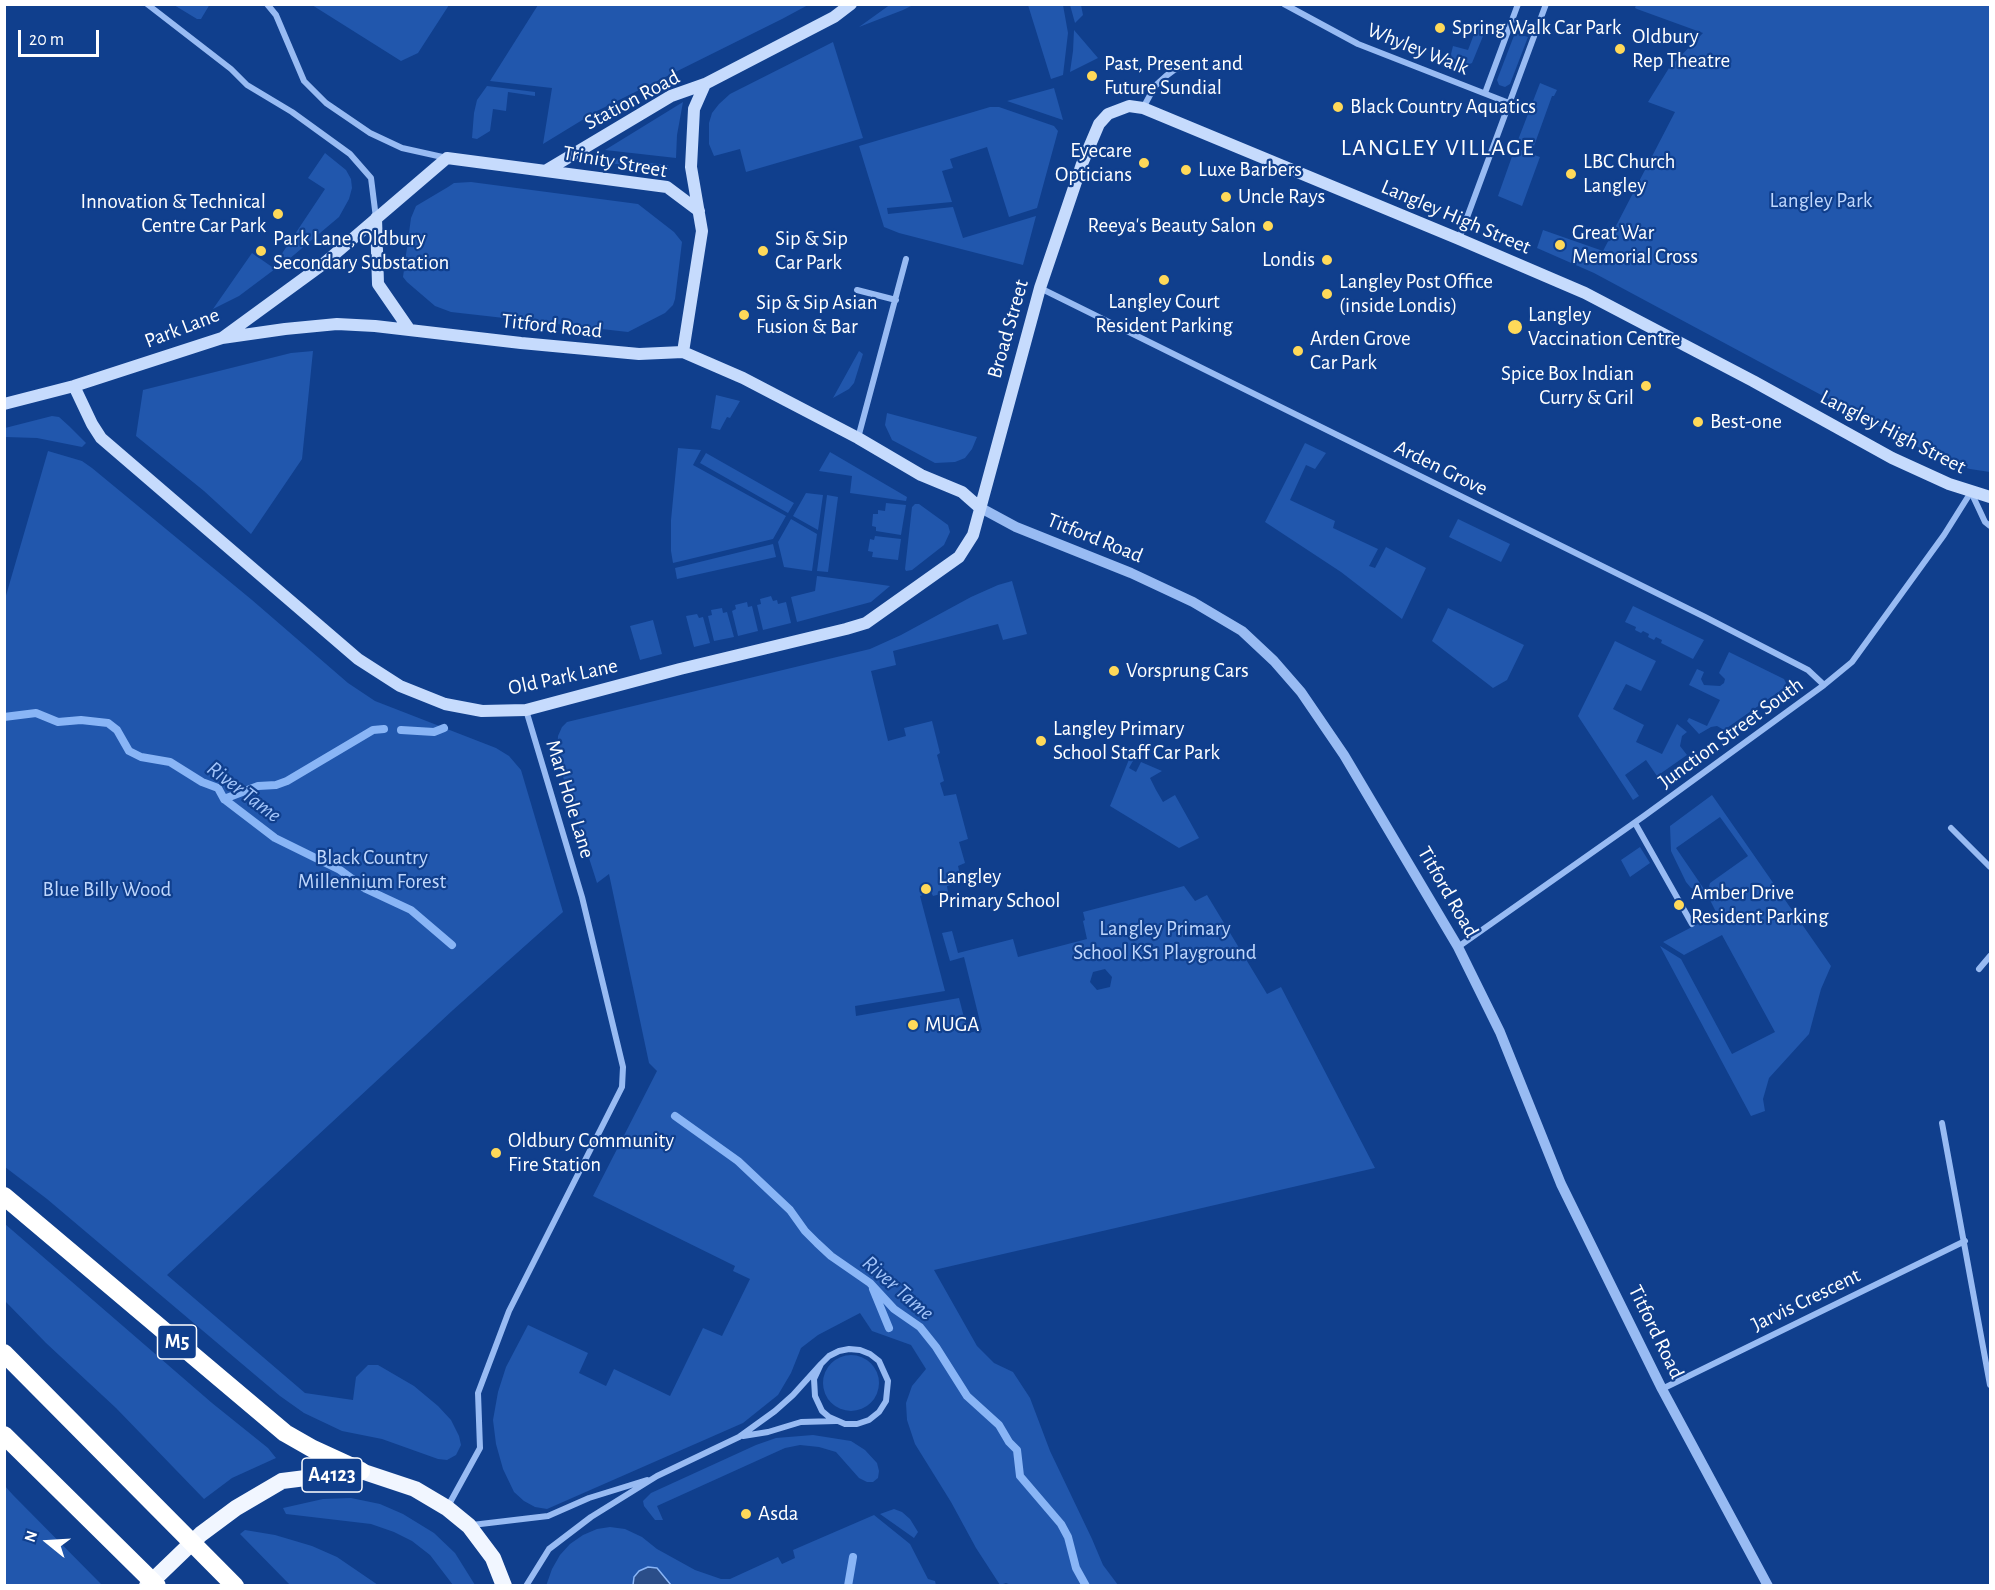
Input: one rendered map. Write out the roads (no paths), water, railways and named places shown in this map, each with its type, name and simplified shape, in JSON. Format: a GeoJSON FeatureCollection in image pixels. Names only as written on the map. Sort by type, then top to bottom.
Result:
{"type":"FeatureCollection","features":[{"type":"Feature","properties":{"kind":"highway","name":"M5"},"geometry":{"type":"LineString","coordinates":[[4,1196],[285,1432],[313,1449],[361,1471]]}},
{"type":"Feature","properties":{"kind":"highway"},"geometry":{"type":"LineString","coordinates":[[4,1353],[235,1586]]}},
{"type":"Feature","properties":{"kind":"highway"},"geometry":{"type":"LineString","coordinates":[[4,1435],[157,1586]]}},
{"type":"Feature","properties":{"kind":"highway","name":"A4123"},"geometry":{"type":"LineString","coordinates":[[147,1586],[201,1534],[236,1508],[282,1481],[361,1471],[415,1489],[447,1508],[469,1526],[492,1558],[504,1586]]}},
{"type":"Feature","properties":{"kind":"main road","name":"Station Road"},"geometry":{"type":"LineString","coordinates":[[547,170],[671,96],[705,84],[834,17],[851,4]]}},
{"type":"Feature","properties":{"kind":"main road","name":"Station Road"},"geometry":{"type":"LineString","coordinates":[[699,211],[691,167],[694,109],[705,84]]}},
{"type":"Feature","properties":{"kind":"main road","name":"Broad Street"},"geometry":{"type":"LineString","coordinates":[[979,507],[1040,288],[1082,164],[1099,124],[1108,114],[1129,106],[1143,108]]}},
{"type":"Feature","properties":{"kind":"main road","name":"Langley High Street"},"geometry":{"type":"LineString","coordinates":[[1143,108],[1585,293],[1753,381],[1892,458],[1949,484],[1990,497]]}},
{"type":"Feature","properties":{"kind":"main road"},"geometry":{"type":"LineString","coordinates":[[409,329],[378,284],[376,218],[447,158]]}},
{"type":"Feature","properties":{"kind":"main road","name":"Trinity Street"},"geometry":{"type":"LineString","coordinates":[[447,158],[667,187],[699,211]]}},
{"type":"Feature","properties":{"kind":"main road"},"geometry":{"type":"LineString","coordinates":[[683,352],[702,231],[699,211]]}},
{"type":"Feature","properties":{"kind":"main road","name":"Park Lane"},"geometry":{"type":"LineString","coordinates":[[4,404],[74,386],[222,338],[322,265],[376,218]]}},
{"type":"Feature","properties":{"kind":"main road","name":"Titford Road"},"geometry":{"type":"LineString","coordinates":[[222,338],[285,328],[337,324],[409,329],[521,343],[639,354],[683,352],[743,378],[858,438],[921,475],[962,492],[979,507]]}},
{"type":"Feature","properties":{"kind":"main road","name":"Old Park Lane"},"geometry":{"type":"LineString","coordinates":[[74,386],[101,438],[358,659],[400,686],[445,704],[482,711],[526,710],[866,623],[959,557],[973,536],[979,507]]}},
{"type":"Feature","properties":{"kind":"street"},"geometry":{"type":"LineString","coordinates":[[147,4],[231,69],[247,85],[292,112],[350,154],[371,178],[376,218]]}},
{"type":"Feature","properties":{"kind":"street","name":"Trinity Street"},"geometry":{"type":"LineString","coordinates":[[267,4],[276,15],[304,81],[327,103],[370,133],[402,148],[447,158]]}},
{"type":"Feature","properties":{"kind":"street","name":"Whyley Walk"},"geometry":{"type":"LineString","coordinates":[[1284,4],[1358,44],[1509,103]]}},
{"type":"Feature","properties":{"kind":"street"},"geometry":{"type":"LineString","coordinates":[[1485,93],[1518,4]]}},
{"type":"Feature","properties":{"kind":"street"},"geometry":{"type":"LineString","coordinates":[[1459,239],[1546,5]]}},
{"type":"Feature","properties":{"kind":"street"},"geometry":{"type":"LineString","coordinates":[[1143,108],[1155,86],[1166,76],[1184,66],[1196,67]]}},
{"type":"Feature","properties":{"kind":"street"},"geometry":{"type":"LineString","coordinates":[[858,438],[906,259]]}},
{"type":"Feature","properties":{"kind":"street","name":"Arden Grove"},"geometry":{"type":"LineString","coordinates":[[1040,288],[1705,617],[1808,670],[1824,685]]}},
{"type":"Feature","properties":{"kind":"street"},"geometry":{"type":"LineString","coordinates":[[857,290],[896,300]]}},
{"type":"Feature","properties":{"kind":"street","name":"Langley High Street"},"geometry":{"type":"LineString","coordinates":[[1971,492],[1985,522],[1990,526]]}},
{"type":"Feature","properties":{"kind":"street","name":"Junction Street South"},"geometry":{"type":"LineString","coordinates":[[1458,947],[1635,823],[1852,662],[1933,551],[1971,492]]}},
{"type":"Feature","properties":{"kind":"street","name":"Titford Road"},"geometry":{"type":"LineString","coordinates":[[979,507],[1016,527],[1122,569],[1193,602],[1242,631],[1266,653],[1300,692],[1344,755],[1458,947],[1500,1032],[1561,1184],[1662,1389],[1768,1586]]}},
{"type":"Feature","properties":{"kind":"street","name":"Marl Hole Lane"},"geometry":{"type":"LineString","coordinates":[[447,1508],[480,1448],[478,1393],[509,1311],[622,1087],[623,1067],[582,897],[526,710]]}},
{"type":"Feature","properties":{"kind":"street"},"geometry":{"type":"LineString","coordinates":[[1635,823],[1692,924]]}},
{"type":"Feature","properties":{"kind":"street"},"geometry":{"type":"LineString","coordinates":[[1951,828],[1990,867]]}},
{"type":"Feature","properties":{"kind":"street"},"geometry":{"type":"LineString","coordinates":[[1979,969],[1990,956]]}},
{"type":"Feature","properties":{"kind":"street"},"geometry":{"type":"LineString","coordinates":[[1942,1123],[1990,1384]]}},
{"type":"Feature","properties":{"kind":"street","name":"Jarvis Crescent"},"geometry":{"type":"LineString","coordinates":[[1662,1389],[1965,1241]]}},
{"type":"Feature","properties":{"kind":"street"},"geometry":{"type":"LineString","coordinates":[[526,1586],[549,1549],[591,1517],[657,1476],[739,1437],[793,1395],[821,1364],[829,1356],[849,1349],[860,1350],[879,1361],[888,1381],[886,1401],[874,1416],[857,1424],[836,1421],[822,1412],[814,1396],[814,1379],[821,1364]]}},
{"type":"Feature","properties":{"kind":"street"},"geometry":{"type":"LineString","coordinates":[[739,1437],[768,1432],[801,1422],[836,1421]]}},
{"type":"Feature","properties":{"kind":"street"},"geometry":{"type":"LineString","coordinates":[[469,1526],[548,1516],[589,1498],[657,1476]]}},
{"type":"Feature","properties":{"kind":"waterway","name":"River Tame"},"geometry":{"type":"LineString","coordinates":[[4,717],[36,713],[58,722],[81,720],[108,723],[117,730],[129,751],[141,757],[170,762],[202,782],[218,788],[224,799],[275,838],[340,870],[366,889],[411,910],[452,945]]}},
{"type":"Feature","properties":{"kind":"waterway"},"geometry":{"type":"LineString","coordinates":[[401,730],[434,732],[444,728]]}},
{"type":"Feature","properties":{"kind":"waterway"},"geometry":{"type":"LineString","coordinates":[[224,799],[258,786],[276,785],[287,781],[373,730],[384,729]]}},
{"type":"Feature","properties":{"kind":"waterway","name":"River Tame"},"geometry":{"type":"LineString","coordinates":[[675,1116],[738,1161],[790,1210],[805,1231],[831,1256],[870,1283],[894,1309],[920,1327],[936,1347],[967,1396],[999,1425],[1009,1442],[1017,1450],[1020,1476],[1061,1524],[1068,1537],[1076,1568],[1086,1586]]}},
{"type":"Feature","properties":{"kind":"waterway"},"geometry":{"type":"LineString","coordinates":[[873,1289],[889,1328]]}},
{"type":"Feature","properties":{"kind":"waterway"},"geometry":{"type":"LineString","coordinates":[[848,1586],[853,1557]]}},
{"type":"Feature","properties":{"kind":"place","name":"Spring Walk Car Park"},"geometry":{"type":"Point","coordinates":[1440,28]}},
{"type":"Feature","properties":{"kind":"place","name":"Oldbury Rep Theatre"},"geometry":{"type":"Point","coordinates":[1620,49]}},
{"type":"Feature","properties":{"kind":"place","name":"Past, Present and Future Sundial"},"geometry":{"type":"Point","coordinates":[1092,76]}},
{"type":"Feature","properties":{"kind":"place","name":"Black Country Aquatics"},"geometry":{"type":"Point","coordinates":[1338,107]}},
{"type":"Feature","properties":{"kind":"place","name":"Eyecare Opticians"},"geometry":{"type":"Point","coordinates":[1144,163]}},
{"type":"Feature","properties":{"kind":"place","name":"Luxe Barbers"},"geometry":{"type":"Point","coordinates":[1186,170]}},
{"type":"Feature","properties":{"kind":"place","name":"LBC Church Langley"},"geometry":{"type":"Point","coordinates":[1571,174]}},
{"type":"Feature","properties":{"kind":"place","name":"Uncle Rays"},"geometry":{"type":"Point","coordinates":[1226,197]}},
{"type":"Feature","properties":{"kind":"place","name":"Innovation & Technical Centre Car Park"},"geometry":{"type":"Point","coordinates":[278,214]}},
{"type":"Feature","properties":{"kind":"place","name":"Reeya's Beauty Salon"},"geometry":{"type":"Point","coordinates":[1268,226]}},
{"type":"Feature","properties":{"kind":"place","name":"Great War Memorial Cross"},"geometry":{"type":"Point","coordinates":[1560,245]}},
{"type":"Feature","properties":{"kind":"place","name":"Park Lane, Oldbury Secondary Substation"},"geometry":{"type":"Point","coordinates":[261,251]}},
{"type":"Feature","properties":{"kind":"place","name":"Sip & Sip Car Park"},"geometry":{"type":"Point","coordinates":[763,251]}},
{"type":"Feature","properties":{"kind":"place","name":"Londis"},"geometry":{"type":"Point","coordinates":[1327,260]}},
{"type":"Feature","properties":{"kind":"place","name":"Langley Court Resident Parking"},"geometry":{"type":"Point","coordinates":[1164,280]}},
{"type":"Feature","properties":{"kind":"place","name":"Langley Post Office (inside Londis)"},"geometry":{"type":"Point","coordinates":[1327,294]}},
{"type":"Feature","properties":{"kind":"place","name":"Sip & Sip Asian Fusion & Bar"},"geometry":{"type":"Point","coordinates":[744,315]}},
{"type":"Feature","properties":{"kind":"place","name":"Langley Vaccination Centre"},"geometry":{"type":"Point","coordinates":[1515,327]}},
{"type":"Feature","properties":{"kind":"place","name":"Arden Grove Car Park"},"geometry":{"type":"Point","coordinates":[1298,351]}},
{"type":"Feature","properties":{"kind":"place","name":"Spice Box Indian Curry & Gril"},"geometry":{"type":"Point","coordinates":[1646,386]}},
{"type":"Feature","properties":{"kind":"place","name":"Best-one"},"geometry":{"type":"Point","coordinates":[1698,422]}},
{"type":"Feature","properties":{"kind":"place","name":"Vorsprung Cars"},"geometry":{"type":"Point","coordinates":[1114,671]}},
{"type":"Feature","properties":{"kind":"place","name":"Langley Primary School Staff Car Park"},"geometry":{"type":"Point","coordinates":[1041,741]}},
{"type":"Feature","properties":{"kind":"place","name":"Langley Primary School"},"geometry":{"type":"Point","coordinates":[926,889]}},
{"type":"Feature","properties":{"kind":"place","name":"Amber Drive Resident Parking"},"geometry":{"type":"Point","coordinates":[1679,905]}},
{"type":"Feature","properties":{"kind":"place","name":"MUGA"},"geometry":{"type":"Point","coordinates":[913,1025]}},
{"type":"Feature","properties":{"kind":"place","name":"Oldbury Community Fire Station"},"geometry":{"type":"Point","coordinates":[496,1153]}},
{"type":"Feature","properties":{"kind":"place","name":"Asda"},"geometry":{"type":"Point","coordinates":[746,1514]}},
{"type":"Feature","properties":{"kind":"district","name":"LANGLEY VILLAGE"},"geometry":{"type":"Point","coordinates":[1438,148]}},
{"type":"Feature","properties":{"kind":"park label","name":"Langley Park"},"geometry":{"type":"Point","coordinates":[1821,201]}},
{"type":"Feature","properties":{"kind":"park label","name":"Black Country Millennium Forest"},"geometry":{"type":"Point","coordinates":[372,870]}},
{"type":"Feature","properties":{"kind":"park label","name":"Blue Billy Wood"},"geometry":{"type":"Point","coordinates":[107,890]}},
{"type":"Feature","properties":{"kind":"park label","name":"Langley Primary School KS1 Playground"},"geometry":{"type":"Point","coordinates":[1165,941]}}]}
